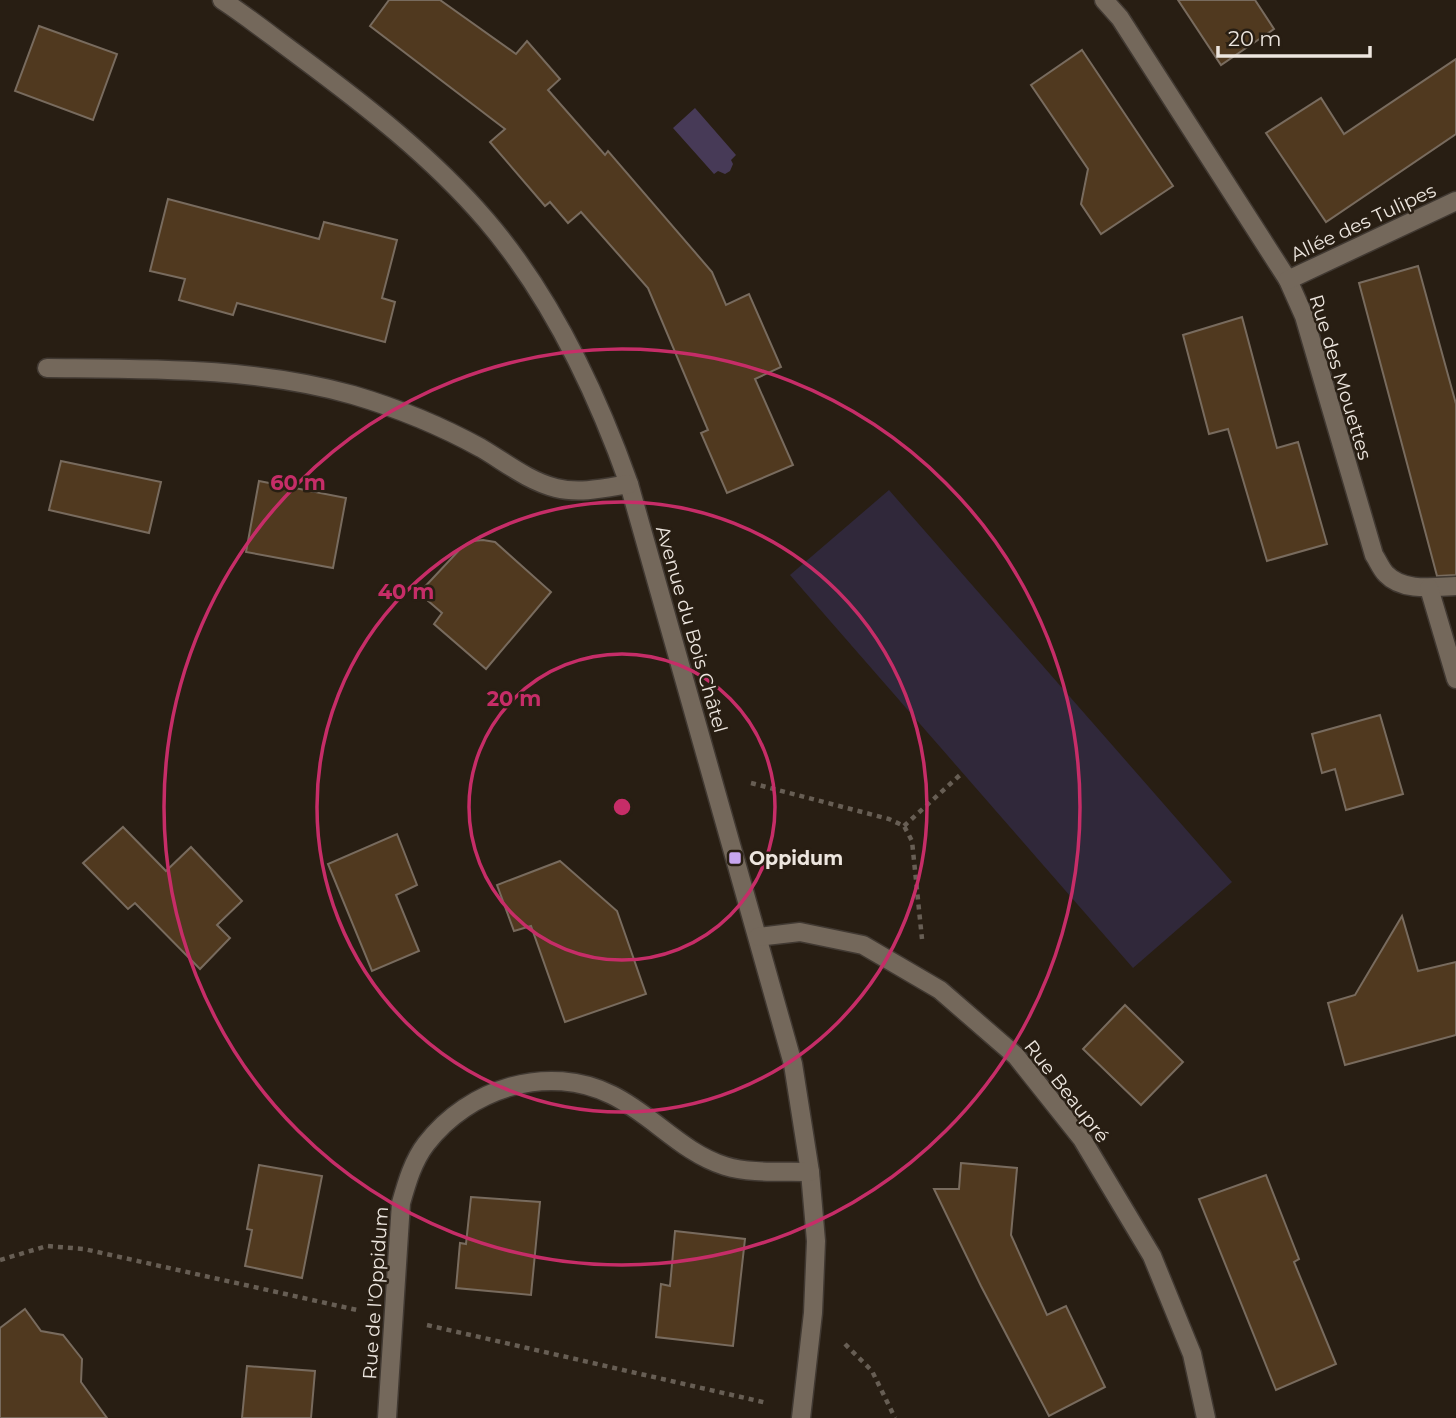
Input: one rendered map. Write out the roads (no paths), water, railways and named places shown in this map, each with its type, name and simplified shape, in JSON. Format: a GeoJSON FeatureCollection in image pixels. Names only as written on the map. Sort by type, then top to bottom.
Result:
{"type":"FeatureCollection","features":[{"type":"Feature","properties":{"kind":"street","name":"Avenue du Bois Châtel"},"geometry":{"type":"LineString","coordinates":[[222,0],[356,98],[402,138],[486,220],[553,318],[610,432],[629,484],[793,1064],[810,1172],[816,1241],[813,1313],[801,1418]]}},
{"type":"Feature","properties":{"kind":"street","name":"Rue des Mouettes"},"geometry":{"type":"LineString","coordinates":[[1104,0],[1120,18],[1288,280],[1304,316],[1374,555],[1386,574],[1400,584],[1429,588],[1456,586]]}},
{"type":"Feature","properties":{"kind":"street","name":"Allée des Tulipes"},"geometry":{"type":"LineString","coordinates":[[1288,280],[1456,201]]}},
{"type":"Feature","properties":{"kind":"street"},"geometry":{"type":"LineString","coordinates":[[47,368],[191,369],[295,381],[356,396],[430,423],[480,447],[536,481],[556,488],[579,491],[629,484]]}},
{"type":"Feature","properties":{"kind":"street"},"geometry":{"type":"LineString","coordinates":[[1429,588],[1456,680]]}},
{"type":"Feature","properties":{"kind":"street","name":"Rue Beaupré"},"geometry":{"type":"LineString","coordinates":[[758,937],[800,932],[863,945],[940,990],[1016,1056],[1082,1139],[1152,1255],[1192,1354],[1206,1418]]}},
{"type":"Feature","properties":{"kind":"street","name":"Rue de l'Oppidum"},"geometry":{"type":"LineString","coordinates":[[387,1418],[401,1203],[410,1172],[425,1145],[447,1121],[472,1103],[516,1083],[553,1079],[592,1086],[642,1111],[701,1156],[727,1166],[761,1171],[810,1172]]}},
{"type":"Feature","properties":{"kind":"place","name":"Oppidum"},"geometry":{"type":"Point","coordinates":[735,858]}}]}
